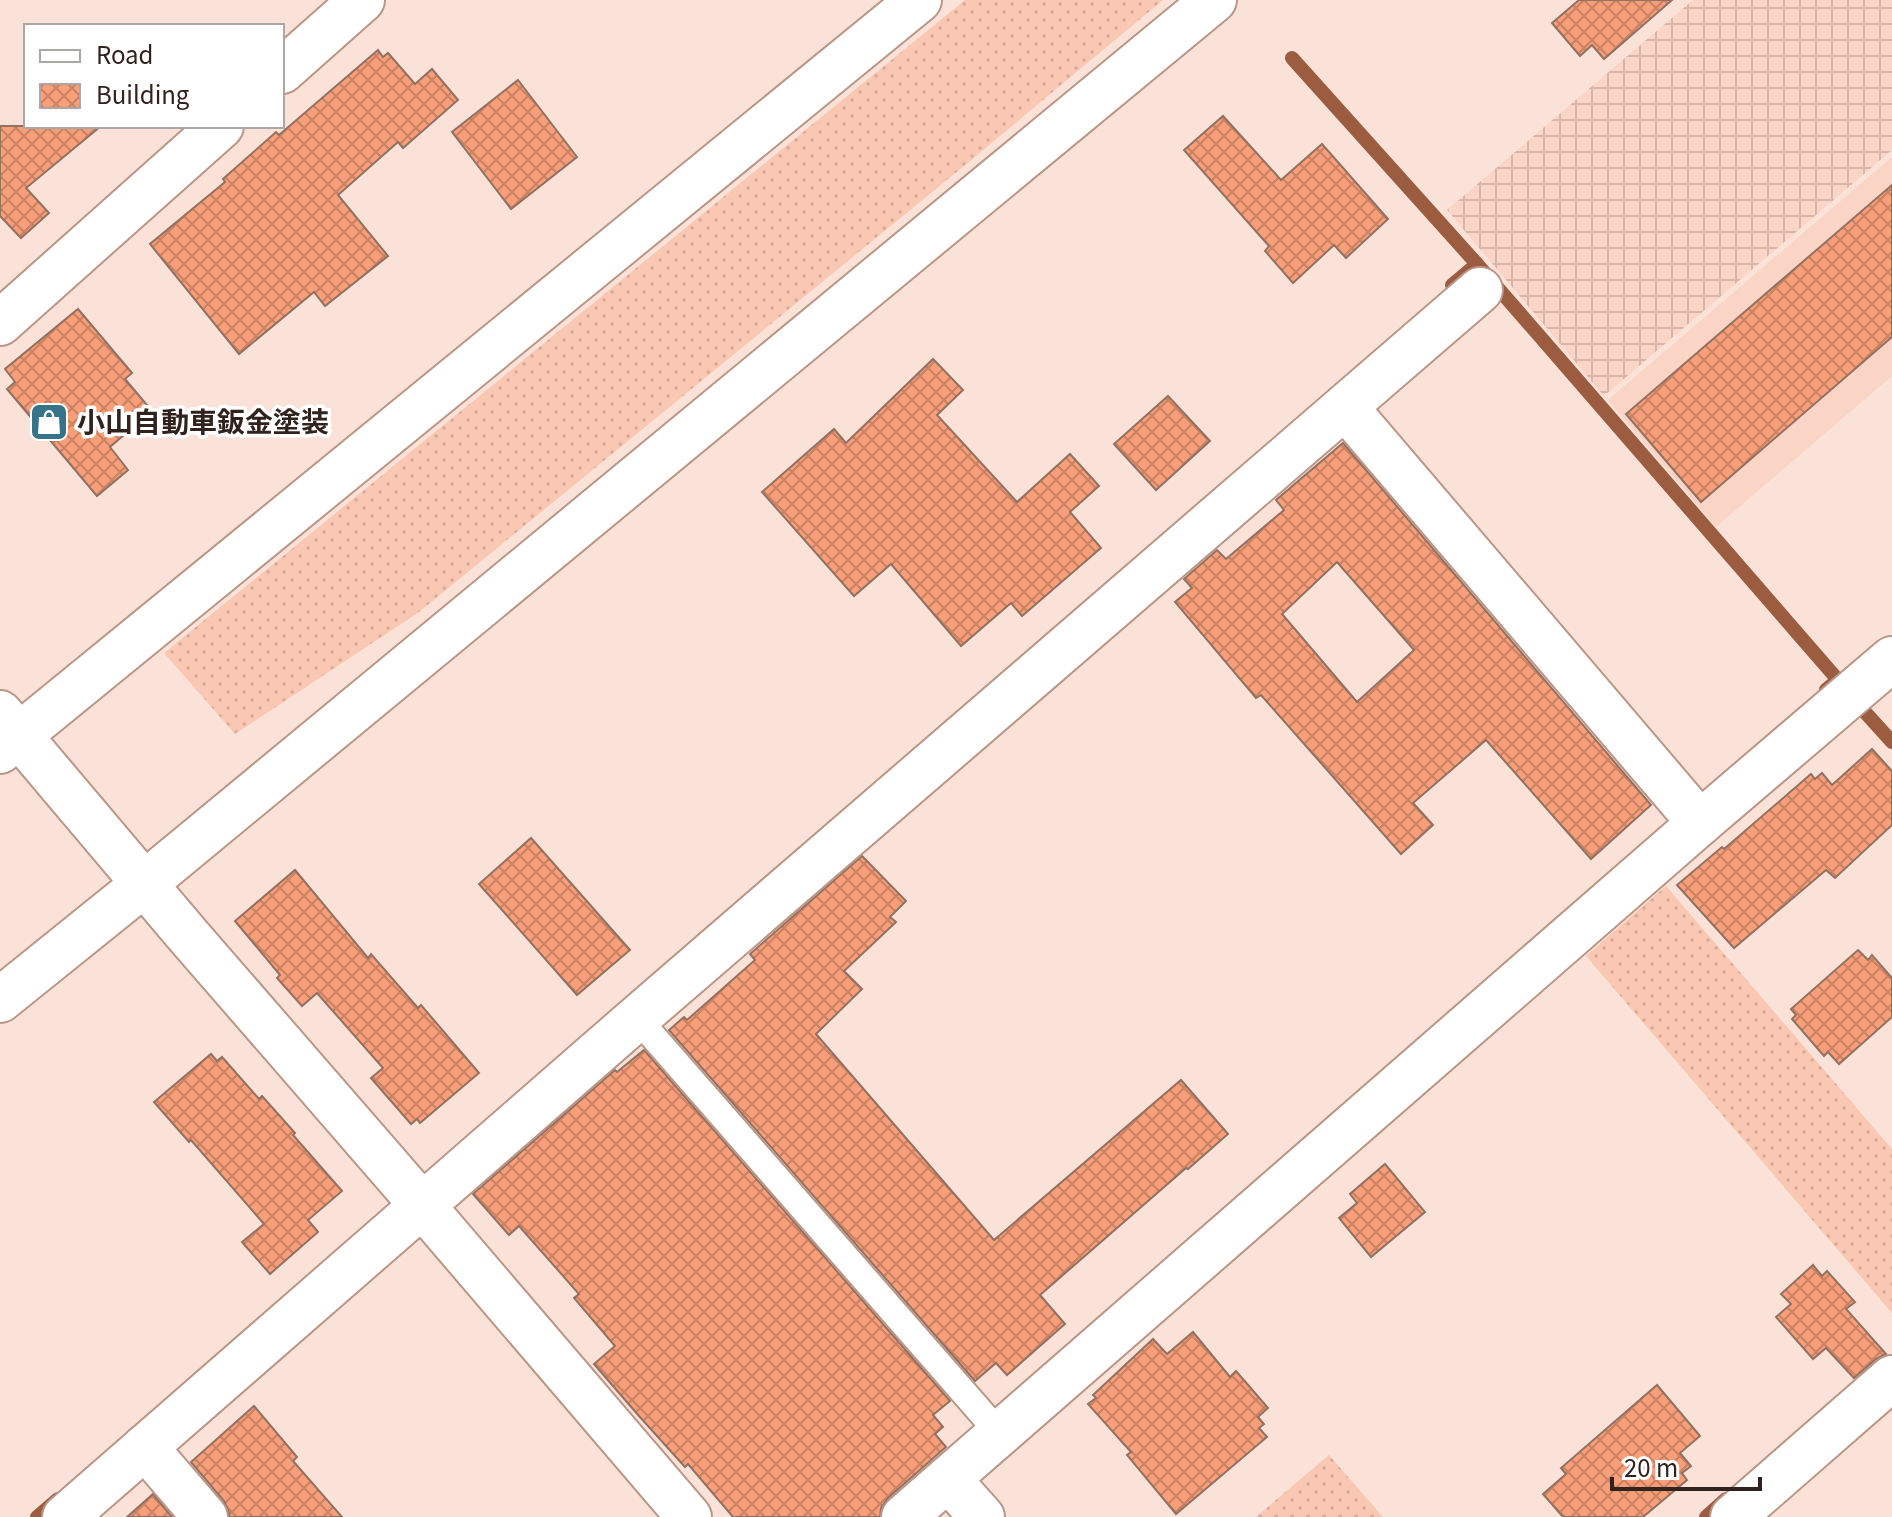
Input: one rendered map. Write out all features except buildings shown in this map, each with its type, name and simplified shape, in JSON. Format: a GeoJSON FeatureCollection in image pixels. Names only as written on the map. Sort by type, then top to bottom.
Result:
{"type":"FeatureCollection","features":[{"type":"Feature","properties":{"kind":"street"},"geometry":{"type":"LineString","coordinates":[[284,69],[362,0]]}},
{"type":"Feature","properties":{"kind":"street"},"geometry":{"type":"LineString","coordinates":[[689,1517],[144,884],[6,733],[919,0]]}},
{"type":"Feature","properties":{"kind":"street"},"geometry":{"type":"LineString","coordinates":[[0,1000],[1214,0]]}},
{"type":"Feature","properties":{"kind":"street"},"geometry":{"type":"LineString","coordinates":[[0,323],[219,128]]}},
{"type":"Feature","properties":{"kind":"street"},"geometry":{"type":"LineString","coordinates":[[65,1517],[1480,290]]}},
{"type":"Feature","properties":{"kind":"street"},"geometry":{"type":"LineString","coordinates":[[1345,407],[1700,823]]}},
{"type":"Feature","properties":{"kind":"street"},"geometry":{"type":"LineString","coordinates":[[904,1517],[948,1479],[991,1426],[1892,659]]}},
{"type":"Feature","properties":{"kind":"street"},"geometry":{"type":"LineString","coordinates":[[1733,1517],[1892,1378]]}},
{"type":"Feature","properties":{"kind":"street"},"geometry":{"type":"LineString","coordinates":[[145,1447],[205,1517]]}},
{"type":"Feature","properties":{"kind":"street"},"geometry":{"type":"LineString","coordinates":[[948,1479],[982,1517]]}},
{"type":"Feature","properties":{"kind":"lane"},"geometry":{"type":"LineString","coordinates":[[637,1018],[991,1426]]}},
{"type":"Feature","properties":{"kind":"shaded area"},"geometry":{"type":"Polygon","coordinates":[[[965,0],[1163,0],[419,612],[235,734],[164,653],[965,0]]]}},
{"type":"Feature","properties":{"kind":"shaded area"},"geometry":{"type":"Polygon","coordinates":[[[1693,0],[1892,0],[1892,150],[1604,396],[1447,210],[1693,0]]]}},
{"type":"Feature","properties":{"kind":"shaded area"},"geometry":{"type":"Polygon","coordinates":[[[1892,157],[1892,376],[1716,527],[1608,400],[1892,157]]]}},
{"type":"Feature","properties":{"kind":"shaded area"},"geometry":{"type":"Polygon","coordinates":[[[1666,886],[1892,1149],[1892,1313],[1586,956],[1666,886]]]}},
{"type":"Feature","properties":{"kind":"shaded area"},"geometry":{"type":"Polygon","coordinates":[[[1329,1455],[1383,1517],[1256,1517],[1329,1455]]]}},
{"type":"Feature","properties":{"kind":"waterway"},"geometry":{"type":"LineString","coordinates":[[1292,58],[1477,264],[1838,680],[1826,690]]}},
{"type":"Feature","properties":{"kind":"waterway"},"geometry":{"type":"LineString","coordinates":[[1452,285],[1477,264]]}},
{"type":"Feature","properties":{"kind":"waterway"},"geometry":{"type":"LineString","coordinates":[[1864,711],[1892,742]]}},
{"type":"Feature","properties":{"kind":"waterway"},"geometry":{"type":"LineString","coordinates":[[37,1517],[58,1499]]}},
{"type":"Feature","properties":{"kind":"waterway"},"geometry":{"type":"LineString","coordinates":[[1706,1517],[1726,1499]]}},
{"type":"Feature","properties":{"kind":"place","name":"小山自動車鈑金塗装"},"geometry":{"type":"Point","coordinates":[49,422]}}]}
